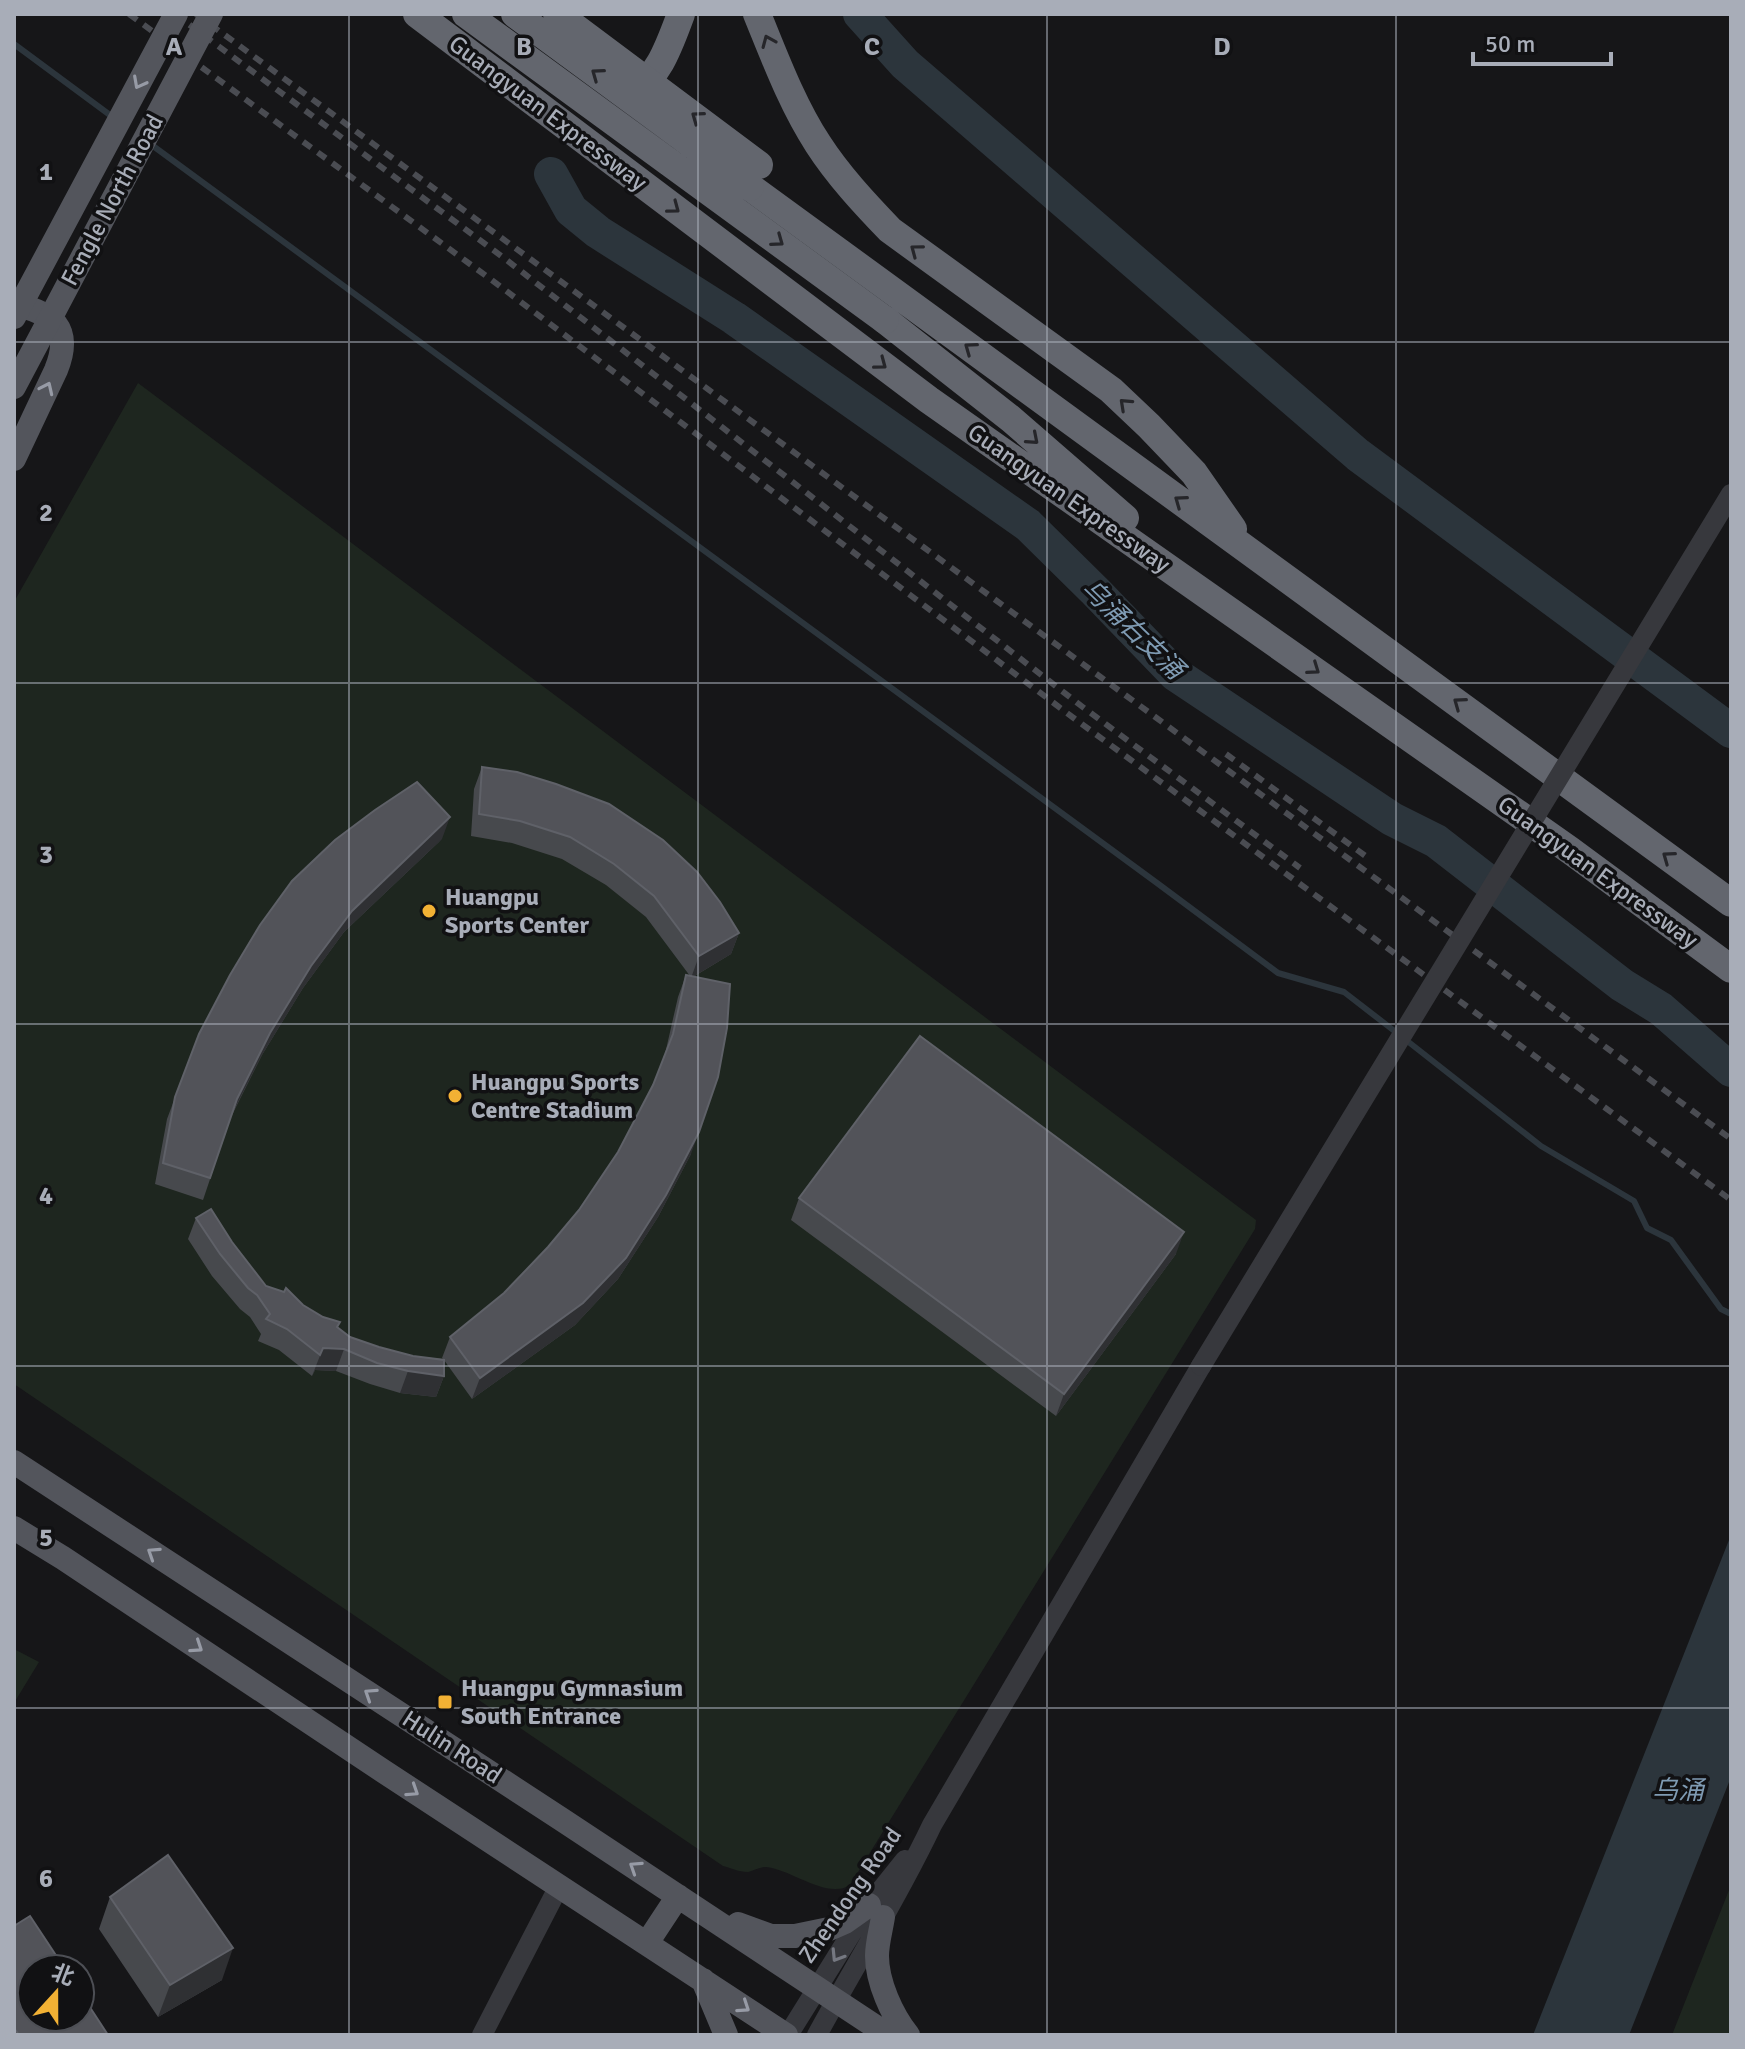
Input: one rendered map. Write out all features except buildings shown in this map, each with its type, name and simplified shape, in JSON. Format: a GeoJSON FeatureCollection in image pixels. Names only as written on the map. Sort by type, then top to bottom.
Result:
{"type":"FeatureCollection","features":[{"type":"Feature","properties":{"kind":"highway","name":"Guangyuan Expressway"},"geometry":{"type":"LineString","coordinates":[[417,14],[929,400],[1571,851],[1731,969]]}},
{"type":"Feature","properties":{"kind":"highway"},"geometry":{"type":"LineString","coordinates":[[466,14],[885,320],[1011,419],[1250,624]]}},
{"type":"Feature","properties":{"kind":"highway"},"geometry":{"type":"LineString","coordinates":[[515,14],[754,176]]}},
{"type":"Feature","properties":{"kind":"highway"},"geometry":{"type":"LineString","coordinates":[[557,14],[754,176],[834,249],[1731,903]]}},
{"type":"Feature","properties":{"kind":"highway"},"geometry":{"type":"LineString","coordinates":[[499,77],[572,105],[599,107],[621,101],[650,79],[666,53],[681,14]]}},
{"type":"Feature","properties":{"kind":"highway"},"geometry":{"type":"LineString","coordinates":[[757,14],[785,80],[818,144],[864,204],[890,230],[1111,390],[1194,473],[1247,549]]}},
{"type":"Feature","properties":{"kind":"main road","name":"Fengle North Road"},"geometry":{"type":"LineString","coordinates":[[14,317],[176,14]]}},
{"type":"Feature","properties":{"kind":"main road","name":"Fengle North Road"},"geometry":{"type":"LineString","coordinates":[[14,387],[211,14]]}},
{"type":"Feature","properties":{"kind":"main road"},"geometry":{"type":"LineString","coordinates":[[14,304],[55,321],[63,341],[56,370],[14,459]]}},
{"type":"Feature","properties":{"kind":"main road","name":"Hulin Road"},"geometry":{"type":"LineString","coordinates":[[14,1462],[888,2035]]}},
{"type":"Feature","properties":{"kind":"main road"},"geometry":{"type":"LineString","coordinates":[[14,1528],[787,2035]]}},
{"type":"Feature","properties":{"kind":"main road"},"geometry":{"type":"LineString","coordinates":[[647,1943],[678,1896]]}},
{"type":"Feature","properties":{"kind":"main road"},"geometry":{"type":"LineString","coordinates":[[705,1913],[771,1936],[795,1936],[837,1926],[876,1911],[877,1957],[881,1977],[888,2002],[908,2035]]}},
{"type":"Feature","properties":{"kind":"main road"},"geometry":{"type":"LineString","coordinates":[[703,1980],[726,2035]]}},
{"type":"Feature","properties":{"kind":"street","name":"Zhendong Road"},"geometry":{"type":"LineString","coordinates":[[787,2035],[826,1994],[932,1825],[1201,1366],[1731,494]]}},
{"type":"Feature","properties":{"kind":"street"},"geometry":{"type":"LineString","coordinates":[[482,2035],[559,1886]]}},
{"type":"Feature","properties":{"kind":"street","name":"Zhendong Road"},"geometry":{"type":"LineString","coordinates":[[817,2035],[826,1994]]}},
{"type":"Feature","properties":{"kind":"shaded area","name":"Huangpu Sports Center"},"geometry":{"type":"Polygon","coordinates":[[[138,383],[1256,1220],[1255,1229],[850,1885],[831,1889],[776,1869],[763,1867],[745,1872],[723,1866],[14,1384],[14,602],[138,383]]]}},
{"type":"Feature","properties":{"kind":"shaded area"},"geometry":{"type":"Polygon","coordinates":[[[14,1649],[39,1662],[14,1703],[14,1649]]]}},
{"type":"Feature","properties":{"kind":"shaded area"},"geometry":{"type":"Polygon","coordinates":[[[1731,1885],[1731,2035],[1672,2035],[1731,1885]]]}},
{"type":"Feature","properties":{"kind":"water","name":"乌涌"},"geometry":{"type":"Polygon","coordinates":[[[1731,1535],[1731,1777],[1629,2035],[1533,2035],[1731,1535]]]}},
{"type":"Feature","properties":{"kind":"waterway","name":"乌涌右支涌"},"geometry":{"type":"LineString","coordinates":[[860,14],[905,64],[1358,455],[1731,731]]}},
{"type":"Feature","properties":{"kind":"waterway"},"geometry":{"type":"LineString","coordinates":[[14,44],[114,118]]}},
{"type":"Feature","properties":{"kind":"waterway"},"geometry":{"type":"LineString","coordinates":[[149,143],[1278,973],[1344,992],[1397,1033]]}},
{"type":"Feature","properties":{"kind":"waterway","name":"乌涌右支涌"},"geometry":{"type":"LineString","coordinates":[[551,174],[571,210],[598,232],[734,318],[1028,525],[1175,674],[1392,819],[1436,841],[1622,985],[1661,1009],[1731,1070]]}},
{"type":"Feature","properties":{"kind":"waterway"},"geometry":{"type":"LineString","coordinates":[[1406,1040],[1541,1146],[1634,1201],[1647,1228],[1671,1240],[1721,1309],[1731,1314]]}},
{"type":"Feature","properties":{"kind":"railway"},"geometry":{"type":"LineString","coordinates":[[129,14],[489,278],[1075,719],[1731,1200]]}},
{"type":"Feature","properties":{"kind":"railway"},"geometry":{"type":"LineString","coordinates":[[175,14],[504,258],[1084,708],[1300,868]]}},
{"type":"Feature","properties":{"kind":"railway"},"geometry":{"type":"LineString","coordinates":[[196,14],[1731,1139]]}},
{"type":"Feature","properties":{"kind":"railway"},"geometry":{"type":"LineString","coordinates":[[1226,754],[1371,860]]}},
{"type":"Feature","properties":{"kind":"place","name":"Huangpu Sports Center"},"geometry":{"type":"Point","coordinates":[429,911]}},
{"type":"Feature","properties":{"kind":"place","name":"Huangpu Sports Centre Stadium"},"geometry":{"type":"Point","coordinates":[455,1096]}},
{"type":"Feature","properties":{"kind":"place","name":"Huangpu Gymnasium South Entrance"},"geometry":{"type":"Point","coordinates":[445,1702]}}]}
